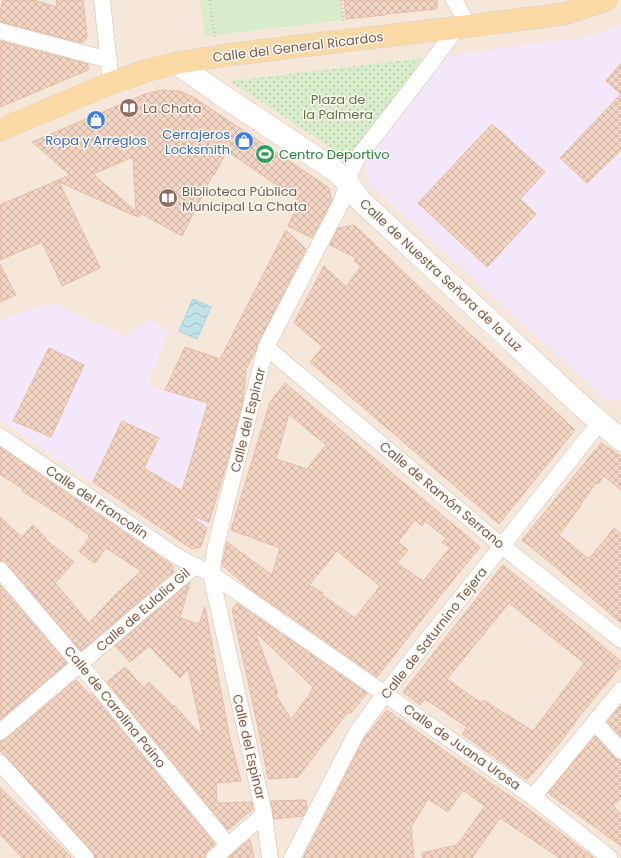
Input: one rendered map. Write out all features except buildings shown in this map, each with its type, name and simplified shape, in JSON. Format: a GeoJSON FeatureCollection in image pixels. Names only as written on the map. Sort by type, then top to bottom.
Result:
{"type":"FeatureCollection","features":[{"type":"Feature","properties":{"kind":"main road","name":"Calle del General Ricardos"},"geometry":{"type":"LineString","coordinates":[[0,130],[146,70],[176,63],[234,54],[563,14],[606,0]]}},
{"type":"Feature","properties":{"kind":"street"},"geometry":{"type":"LineString","coordinates":[[102,0],[112,83]]}},
{"type":"Feature","properties":{"kind":"street"},"geometry":{"type":"LineString","coordinates":[[454,0],[463,27]]}},
{"type":"Feature","properties":{"kind":"street","name":"Calle del Espinar"},"geometry":{"type":"LineString","coordinates":[[270,858],[264,814],[211,574],[216,545],[266,347],[342,201],[347,182],[356,160],[425,71],[463,27]]}},
{"type":"Feature","properties":{"kind":"street"},"geometry":{"type":"LineString","coordinates":[[0,31],[109,60]]}},
{"type":"Feature","properties":{"kind":"street","name":"Calle de Nuestra Señora de la Luz"},"geometry":{"type":"LineString","coordinates":[[176,63],[333,169],[347,182],[360,200],[586,410],[620,437]]}},
{"type":"Feature","properties":{"kind":"street","name":"Calle de Ramón Serrano"},"geometry":{"type":"LineString","coordinates":[[266,347],[502,546],[621,640]]}},
{"type":"Feature","properties":{"kind":"street","name":"Calle de Saturnino Tejera"},"geometry":{"type":"LineString","coordinates":[[292,858],[357,732],[385,694],[600,422]]}},
{"type":"Feature","properties":{"kind":"street","name":"Calle del Francolín"},"geometry":{"type":"LineString","coordinates":[[0,436],[178,557],[211,574]]}},
{"type":"Feature","properties":{"kind":"street","name":"Calle de Eulalia Gil"},"geometry":{"type":"LineString","coordinates":[[0,732],[195,566]]}},
{"type":"Feature","properties":{"kind":"street","name":"Calle de Carolina Paino"},"geometry":{"type":"LineString","coordinates":[[0,570],[80,664],[228,845]]}},
{"type":"Feature","properties":{"kind":"street","name":"Calle de Juana Urosa"},"geometry":{"type":"LineString","coordinates":[[211,574],[533,797],[610,858]]}},
{"type":"Feature","properties":{"kind":"street"},"geometry":{"type":"LineString","coordinates":[[533,797],[621,690]]}},
{"type":"Feature","properties":{"kind":"street"},"geometry":{"type":"LineString","coordinates":[[595,723],[621,751]]}},
{"type":"Feature","properties":{"kind":"street"},"geometry":{"type":"LineString","coordinates":[[0,763],[86,858]]}},
{"type":"Feature","properties":{"kind":"street"},"geometry":{"type":"LineString","coordinates":[[214,858],[264,814]]}},
{"type":"Feature","properties":{"kind":"path"},"geometry":{"type":"LineString","coordinates":[[210,0],[215,40]]}},
{"type":"Feature","properties":{"kind":"path"},"geometry":{"type":"LineString","coordinates":[[341,0],[344,24]]}},
{"type":"Feature","properties":{"kind":"shaded area"},"geometry":{"type":"Polygon","coordinates":[[[0,0],[621,0],[621,858],[0,858],[0,0]]]}},
{"type":"Feature","properties":{"kind":"shaded area"},"geometry":{"type":"Polygon","coordinates":[[[617,25],[621,28],[621,400],[618,401],[605,399],[368,183],[366,163],[445,57],[457,54],[585,37],[617,25]]]}},
{"type":"Feature","properties":{"kind":"shaded area"},"geometry":{"type":"Polygon","coordinates":[[[56,303],[90,321],[126,336],[147,320],[169,330],[148,385],[242,413],[201,547],[192,549],[0,420],[0,319],[56,303]]]}},
{"type":"Feature","properties":{"kind":"green space"},"geometry":{"type":"Polygon","coordinates":[[[200,0],[341,0],[344,20],[205,36],[200,0]]]}},
{"type":"Feature","properties":{"kind":"green space","name":"Plaza de la Palmera"},"geometry":{"type":"Polygon","coordinates":[[[423,58],[348,159],[230,81],[423,58]]]}},
{"type":"Feature","properties":{"kind":"water"},"geometry":{"type":"Polygon","coordinates":[[[193,299],[211,307],[197,339],[179,331],[193,299]]]}},
{"type":"Feature","properties":{"kind":"place","name":"La Chata"},"geometry":{"type":"Point","coordinates":[129,108]}},
{"type":"Feature","properties":{"kind":"place","name":"Ropa y Arreglos"},"geometry":{"type":"Point","coordinates":[96,120]}},
{"type":"Feature","properties":{"kind":"place","name":"Cerrajeros Locksmith"},"geometry":{"type":"Point","coordinates":[244,141]}},
{"type":"Feature","properties":{"kind":"place","name":"Centro Deportivo"},"geometry":{"type":"Point","coordinates":[265,154]}},
{"type":"Feature","properties":{"kind":"place","name":"Biblioteca Pública Municipal La Chata"},"geometry":{"type":"Point","coordinates":[168,198]}}]}
